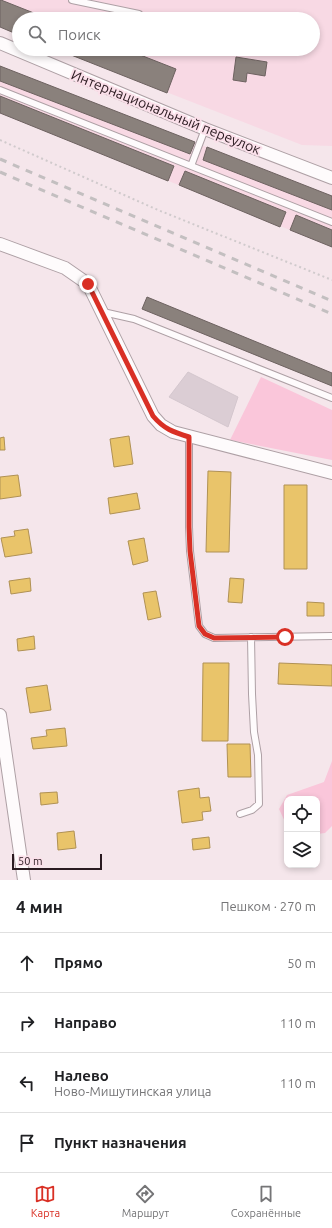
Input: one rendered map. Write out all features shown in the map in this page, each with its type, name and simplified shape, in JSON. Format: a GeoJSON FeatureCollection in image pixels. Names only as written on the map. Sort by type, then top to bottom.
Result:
{"type":"FeatureCollection","features":[{"type":"Feature","properties":{"kind":"street","name":"Интернациональный переулок"},"geometry":{"type":"LineString","coordinates":[[0,44],[12,49]]}},
{"type":"Feature","properties":{"kind":"street","name":"Интернациональный переулок"},"geometry":{"type":"LineString","coordinates":[[29,56],[205,129],[332,178]]}},
{"type":"Feature","properties":{"kind":"street"},"geometry":{"type":"LineString","coordinates":[[0,244],[65,268],[88,284],[153,416],[161,425],[173,432],[189,437],[332,473]]}},
{"type":"Feature","properties":{"kind":"street"},"geometry":{"type":"LineString","coordinates":[[0,715],[24,880]]}},
{"type":"Feature","properties":{"kind":"lane"},"geometry":{"type":"LineString","coordinates":[[72,0],[129,12]]}},
{"type":"Feature","properties":{"kind":"lane"},"geometry":{"type":"LineString","coordinates":[[0,90],[332,222]]}},
{"type":"Feature","properties":{"kind":"lane"},"geometry":{"type":"LineString","coordinates":[[191,166],[205,129]]}},
{"type":"Feature","properties":{"kind":"lane"},"geometry":{"type":"LineString","coordinates":[[103,312],[134,319],[332,398]]}},
{"type":"Feature","properties":{"kind":"lane"},"geometry":{"type":"LineString","coordinates":[[189,437],[189,533],[199,626],[205,634],[214,638],[332,636]]}},
{"type":"Feature","properties":{"kind":"lane"},"geometry":{"type":"LineString","coordinates":[[240,814],[252,810],[259,804],[258,754],[254,732],[252,694],[251,638]]}},
{"type":"Feature","properties":{"kind":"path"},"geometry":{"type":"LineString","coordinates":[[0,140],[158,210],[332,280]]}},
{"type":"Feature","properties":{"kind":"shaded area"},"geometry":{"type":"Polygon","coordinates":[[[0,0],[332,0],[332,146],[302,145],[74,56],[320,56],[320,12],[12,12],[12,32],[0,27],[0,0]]]}},
{"type":"Feature","properties":{"kind":"shaded area"},"geometry":{"type":"Polygon","coordinates":[[[0,66],[332,196],[332,247],[0,113],[0,66]]]}},
{"type":"Feature","properties":{"kind":"shaded area"},"geometry":{"type":"Polygon","coordinates":[[[261,377],[332,410],[332,460],[230,440],[261,377]]]}},
{"type":"Feature","properties":{"kind":"shaded area"},"geometry":{"type":"Polygon","coordinates":[[[332,761],[332,826],[325,833],[320,834],[320,796],[286,796],[324,782],[332,761]]]}},
{"type":"Feature","properties":{"kind":"shaded area"},"geometry":{"type":"Polygon","coordinates":[[[284,800],[284,820],[279,809],[284,800]]]}},
{"type":"Feature","properties":{"kind":"building: Жильё"},"geometry":{"type":"Polygon","coordinates":[[[129,436],[133,464],[114,467],[110,439],[129,436]]]}},
{"type":"Feature","properties":{"kind":"building: Жильё"},"geometry":{"type":"Polygon","coordinates":[[[4,437],[5,450],[0,450],[0,438],[4,437]]]}},
{"type":"Feature","properties":{"kind":"building: Жильё"},"geometry":{"type":"Polygon","coordinates":[[[208,471],[231,472],[229,552],[206,552],[208,471]]]}},
{"type":"Feature","properties":{"kind":"building: Жильё"},"geometry":{"type":"Polygon","coordinates":[[[18,475],[21,496],[0,499],[0,477],[18,475]]]}},
{"type":"Feature","properties":{"kind":"building: Жильё"},"geometry":{"type":"Polygon","coordinates":[[[284,485],[307,485],[307,569],[284,569],[284,485]]]}},
{"type":"Feature","properties":{"kind":"building: Жильё"},"geometry":{"type":"Polygon","coordinates":[[[137,493],[140,509],[110,514],[108,498],[137,493]]]}},
{"type":"Feature","properties":{"kind":"building: Жильё"},"geometry":{"type":"Polygon","coordinates":[[[28,529],[32,553],[5,557],[1,538],[15,536],[14,531],[28,529]]]}},
{"type":"Feature","properties":{"kind":"building: Жильё"},"geometry":{"type":"Polygon","coordinates":[[[144,538],[148,561],[133,565],[128,541],[144,538]]]}},
{"type":"Feature","properties":{"kind":"building: Жильё"},"geometry":{"type":"Polygon","coordinates":[[[30,578],[31,591],[11,594],[9,581],[30,578]]]}},
{"type":"Feature","properties":{"kind":"building: Жильё"},"geometry":{"type":"Polygon","coordinates":[[[230,578],[244,579],[242,603],[228,602],[230,578]]]}},
{"type":"Feature","properties":{"kind":"building: Жильё"},"geometry":{"type":"Polygon","coordinates":[[[156,591],[161,617],[148,620],[143,593],[156,591]]]}},
{"type":"Feature","properties":{"kind":"building: Жильё"},"geometry":{"type":"Polygon","coordinates":[[[307,602],[324,603],[324,616],[307,616],[307,602]]]}},
{"type":"Feature","properties":{"kind":"building: Жильё"},"geometry":{"type":"Polygon","coordinates":[[[34,636],[35,649],[18,651],[17,639],[34,636]]]}},
{"type":"Feature","properties":{"kind":"building: Жильё"},"geometry":{"type":"Polygon","coordinates":[[[203,663],[229,663],[228,741],[202,741],[203,663]]]}},
{"type":"Feature","properties":{"kind":"building: Жильё"},"geometry":{"type":"Polygon","coordinates":[[[279,663],[332,665],[332,686],[278,684],[279,663]]]}},
{"type":"Feature","properties":{"kind":"building: Жильё"},"geometry":{"type":"Polygon","coordinates":[[[47,685],[51,710],[30,713],[26,688],[47,685]]]}},
{"type":"Feature","properties":{"kind":"building: Жильё"},"geometry":{"type":"Polygon","coordinates":[[[65,728],[67,746],[33,749],[31,738],[47,736],[46,730],[65,728]]]}},
{"type":"Feature","properties":{"kind":"building: Жильё"},"geometry":{"type":"Polygon","coordinates":[[[227,744],[250,744],[251,777],[228,777],[227,744]]]}},
{"type":"Feature","properties":{"kind":"building: Жильё"},"geometry":{"type":"Polygon","coordinates":[[[199,788],[200,798],[209,797],[211,811],[202,812],[203,820],[182,823],[178,791],[199,788]]]}},
{"type":"Feature","properties":{"kind":"building: Жильё"},"geometry":{"type":"Polygon","coordinates":[[[57,792],[58,803],[41,805],[40,793],[57,792]]]}},
{"type":"Feature","properties":{"kind":"building: Жильё"},"geometry":{"type":"Polygon","coordinates":[[[74,831],[76,848],[58,850],[57,833],[74,831]]]}},
{"type":"Feature","properties":{"kind":"building: Жильё"},"geometry":{"type":"Polygon","coordinates":[[[209,837],[210,848],[193,850],[192,839],[209,837]]]}},
{"type":"Feature","properties":{"kind":"building: Промзона"},"geometry":{"type":"Polygon","coordinates":[[[0,0],[31,12],[12,12],[12,32],[0,27],[0,0]]]}},
{"type":"Feature","properties":{"kind":"building: Промзона"},"geometry":{"type":"Polygon","coordinates":[[[74,56],[143,56],[176,69],[167,93],[74,56]]]}},
{"type":"Feature","properties":{"kind":"building: Промзона"},"geometry":{"type":"Polygon","coordinates":[[[236,57],[267,62],[265,76],[247,73],[246,82],[233,80],[236,57]]]}},
{"type":"Feature","properties":{"kind":"building: Промзона"},"geometry":{"type":"Polygon","coordinates":[[[0,66],[195,142],[190,154],[0,81],[0,66]]]}},
{"type":"Feature","properties":{"kind":"building: Промзона"},"geometry":{"type":"Polygon","coordinates":[[[0,96],[174,166],[168,181],[0,113],[0,96]]]}},
{"type":"Feature","properties":{"kind":"building: Промзона"},"geometry":{"type":"Polygon","coordinates":[[[207,147],[332,196],[332,210],[203,160],[207,147]]]}},
{"type":"Feature","properties":{"kind":"building: Промзона"},"geometry":{"type":"Polygon","coordinates":[[[185,171],[286,212],[280,227],[179,185],[185,171]]]}},
{"type":"Feature","properties":{"kind":"building: Промзона"},"geometry":{"type":"Polygon","coordinates":[[[296,215],[332,230],[332,247],[290,230],[296,215]]]}},
{"type":"Feature","properties":{"kind":"building: Промзона"},"geometry":{"type":"Polygon","coordinates":[[[147,297],[332,373],[332,386],[142,309],[147,297]]]}},
{"type":"Feature","properties":{"kind":"building: Прочее"},"geometry":{"type":"Polygon","coordinates":[[[188,372],[238,397],[228,427],[169,397],[188,372]]]}},
{"type":"Feature","properties":{"kind":"railway"},"geometry":{"type":"LineString","coordinates":[[0,159],[332,301]]}},
{"type":"Feature","properties":{"kind":"railway"},"geometry":{"type":"LineString","coordinates":[[0,172],[332,314]]}},
{"type":"Feature","properties":{"kind":"route"},"geometry":{"type":"LineString","coordinates":[[88,284],[153,416],[161,425],[173,432],[189,437],[190,551],[199,626],[205,634],[214,638],[285,637]]}}]}
